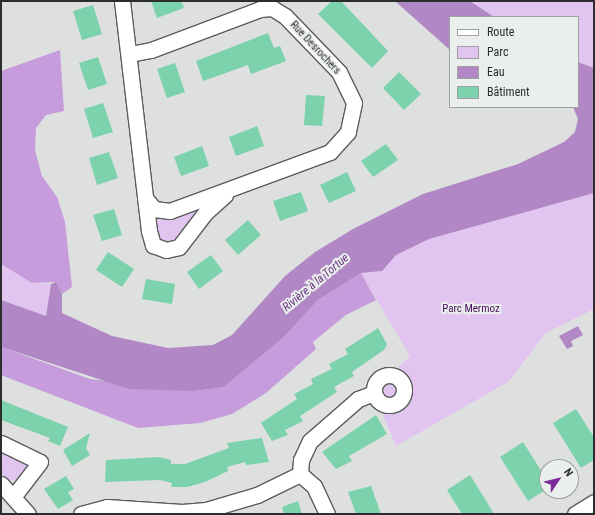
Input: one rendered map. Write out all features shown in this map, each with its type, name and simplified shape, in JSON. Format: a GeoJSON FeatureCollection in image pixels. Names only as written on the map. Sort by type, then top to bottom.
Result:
{"type":"FeatureCollection","features":[{"type":"Feature","properties":{"kind":"street","name":"Rue Desrochers"},"geometry":{"type":"LineString","coordinates":[[122,1],[130,54],[150,239],[159,248],[173,250],[212,205],[230,191]]}},
{"type":"Feature","properties":{"kind":"street","name":"Rue Desrochers"},"geometry":{"type":"LineString","coordinates":[[130,54],[151,50],[260,9],[272,8],[285,16],[346,80],[354,110],[348,132],[336,148],[230,191],[170,211],[154,209],[145,198]]}},
{"type":"Feature","properties":{"kind":"street"},"geometry":{"type":"LineString","coordinates":[[82,514],[116,507],[190,513],[244,499],[300,474],[310,441],[358,399],[374,393]]}},
{"type":"Feature","properties":{"kind":"street"},"geometry":{"type":"LineString","coordinates":[[1,443],[40,462],[13,497]]}},
{"type":"Feature","properties":{"kind":"street"},"geometry":{"type":"LineString","coordinates":[[300,474],[314,486],[327,514]]}},
{"type":"Feature","properties":{"kind":"street"},"geometry":{"type":"LineString","coordinates":[[1,484],[28,514]]}},
{"type":"Feature","properties":{"kind":"street"},"geometry":{"type":"LineString","coordinates":[[575,514],[594,502]]}},
{"type":"Feature","properties":{"kind":"green space"},"geometry":{"type":"Polygon","coordinates":[[[470,1],[594,1],[594,68],[579,62],[579,16],[492,16],[470,1]]]}},
{"type":"Feature","properties":{"kind":"green space","name":"Parc Mermoz"},"geometry":{"type":"Polygon","coordinates":[[[594,193],[594,309],[546,333],[508,382],[396,446],[381,410],[400,409],[410,397],[409,381],[396,369],[410,356],[361,273],[379,272],[396,255],[429,239],[594,193]]]}},
{"type":"Feature","properties":{"kind":"green space"},"geometry":{"type":"Polygon","coordinates":[[[194,209],[197,210],[174,242],[158,241],[154,219],[179,216],[194,209]]]}},
{"type":"Feature","properties":{"kind":"green space"},"geometry":{"type":"Polygon","coordinates":[[[1,264],[32,283],[51,284],[46,316],[1,300],[1,264]]]}},
{"type":"Feature","properties":{"kind":"green space"},"geometry":{"type":"Polygon","coordinates":[[[386,383],[392,383],[396,387],[396,393],[392,397],[386,397],[382,393],[382,387],[386,383]]]}},
{"type":"Feature","properties":{"kind":"green space"},"geometry":{"type":"Polygon","coordinates":[[[1,451],[31,463],[20,480],[9,480],[1,473],[1,451]]]}},
{"type":"Feature","properties":{"kind":"shaded area"},"geometry":{"type":"Polygon","coordinates":[[[60,50],[64,111],[46,115],[36,128],[35,150],[42,176],[57,197],[65,222],[72,287],[62,294],[56,282],[32,283],[1,264],[1,71],[60,50]]]}},
{"type":"Feature","properties":{"kind":"shaded area"},"geometry":{"type":"Polygon","coordinates":[[[361,273],[376,300],[346,315],[313,342],[316,349],[266,393],[232,414],[200,423],[138,428],[1,375],[1,347],[90,379],[195,391],[224,387],[285,336],[318,300],[361,273]]]}},
{"type":"Feature","properties":{"kind":"water"},"geometry":{"type":"Polygon","coordinates":[[[395,1],[470,1],[492,16],[449,16],[449,49],[395,1]]]}},
{"type":"Feature","properties":{"kind":"water","name":"Rivière à la Tortue"},"geometry":{"type":"Polygon","coordinates":[[[579,62],[594,68],[594,193],[429,239],[396,255],[382,271],[361,273],[318,300],[285,336],[224,387],[195,391],[129,389],[1,347],[1,300],[46,316],[51,284],[56,282],[62,294],[62,313],[112,336],[168,348],[213,345],[232,335],[285,276],[315,252],[353,229],[423,194],[518,164],[564,142],[575,132],[578,119],[573,108],[579,108],[579,62]]]}},
{"type":"Feature","properties":{"kind":"water"},"geometry":{"type":"Polygon","coordinates":[[[578,326],[583,335],[571,341],[573,346],[567,349],[559,336],[578,326]]]}},
{"type":"Feature","properties":{"kind":"building"},"geometry":{"type":"Polygon","coordinates":[[[151,1],[181,1],[184,8],[157,18],[151,1]]]}},
{"type":"Feature","properties":{"kind":"building"},"geometry":{"type":"Polygon","coordinates":[[[332,1],[341,1],[388,51],[372,68],[318,14],[332,1]]]}},
{"type":"Feature","properties":{"kind":"building"},"geometry":{"type":"Polygon","coordinates":[[[93,5],[102,34],[82,40],[73,11],[93,5]]]}},
{"type":"Feature","properties":{"kind":"building"},"geometry":{"type":"Polygon","coordinates":[[[268,33],[274,48],[280,46],[286,61],[251,74],[248,65],[203,81],[196,61],[268,33]]]}},
{"type":"Feature","properties":{"kind":"building"},"geometry":{"type":"Polygon","coordinates":[[[98,57],[107,84],[88,90],[79,63],[98,57]]]}},
{"type":"Feature","properties":{"kind":"building"},"geometry":{"type":"Polygon","coordinates":[[[175,63],[185,92],[167,98],[157,69],[175,63]]]}},
{"type":"Feature","properties":{"kind":"building"},"geometry":{"type":"Polygon","coordinates":[[[399,72],[421,94],[404,110],[383,88],[399,72]]]}},
{"type":"Feature","properties":{"kind":"building"},"geometry":{"type":"Polygon","coordinates":[[[306,95],[325,96],[322,126],[304,125],[306,95]]]}},
{"type":"Feature","properties":{"kind":"building"},"geometry":{"type":"Polygon","coordinates":[[[103,103],[113,132],[93,138],[84,109],[103,103]]]}},
{"type":"Feature","properties":{"kind":"building"},"geometry":{"type":"Polygon","coordinates":[[[257,126],[264,146],[236,156],[229,137],[257,126]]]}},
{"type":"Feature","properties":{"kind":"building"},"geometry":{"type":"Polygon","coordinates":[[[386,144],[398,160],[373,177],[361,161],[386,144]]]}},
{"type":"Feature","properties":{"kind":"building"},"geometry":{"type":"Polygon","coordinates":[[[202,146],[209,166],[181,176],[174,157],[202,146]]]}},
{"type":"Feature","properties":{"kind":"building"},"geometry":{"type":"Polygon","coordinates":[[[109,152],[118,178],[97,185],[89,158],[109,152]]]}},
{"type":"Feature","properties":{"kind":"building"},"geometry":{"type":"Polygon","coordinates":[[[347,172],[356,191],[329,203],[320,185],[347,172]]]}},
{"type":"Feature","properties":{"kind":"building"},"geometry":{"type":"Polygon","coordinates":[[[301,192],[308,211],[280,221],[273,201],[301,192]]]}},
{"type":"Feature","properties":{"kind":"building"},"geometry":{"type":"Polygon","coordinates":[[[114,209],[122,235],[102,241],[93,215],[114,209]]]}},
{"type":"Feature","properties":{"kind":"building"},"geometry":{"type":"Polygon","coordinates":[[[248,220],[261,235],[238,255],[225,240],[248,220]]]}},
{"type":"Feature","properties":{"kind":"building"},"geometry":{"type":"Polygon","coordinates":[[[108,252],[134,269],[122,287],[96,270],[108,252]]]}},
{"type":"Feature","properties":{"kind":"building"},"geometry":{"type":"Polygon","coordinates":[[[211,255],[223,271],[199,289],[187,272],[211,255]]]}},
{"type":"Feature","properties":{"kind":"building"},"geometry":{"type":"Polygon","coordinates":[[[146,279],[175,284],[172,304],[142,299],[146,279]]]}},
{"type":"Feature","properties":{"kind":"building"},"geometry":{"type":"Polygon","coordinates":[[[378,328],[387,344],[384,350],[352,372],[354,376],[334,387],[337,392],[300,416],[303,421],[285,430],[288,435],[272,441],[261,423],[297,399],[294,394],[313,384],[311,379],[332,369],[329,364],[348,354],[345,349],[378,328]]]}},
{"type":"Feature","properties":{"kind":"building"},"geometry":{"type":"Polygon","coordinates":[[[1,400],[68,427],[60,446],[48,441],[50,438],[1,420],[1,400]]]}},
{"type":"Feature","properties":{"kind":"building"},"geometry":{"type":"Polygon","coordinates":[[[576,409],[594,437],[594,460],[581,468],[579,465],[579,459],[575,459],[553,423],[576,409]]]}},
{"type":"Feature","properties":{"kind":"building"},"geometry":{"type":"Polygon","coordinates":[[[376,415],[387,434],[349,456],[352,461],[336,469],[322,452],[376,415]]]}},
{"type":"Feature","properties":{"kind":"building"},"geometry":{"type":"Polygon","coordinates":[[[90,433],[86,448],[90,455],[72,466],[63,450],[90,433]]]}},
{"type":"Feature","properties":{"kind":"building"},"geometry":{"type":"Polygon","coordinates":[[[262,438],[269,462],[246,465],[245,462],[227,467],[228,471],[205,482],[187,487],[171,487],[172,483],[160,480],[105,482],[106,460],[159,457],[171,460],[171,464],[185,464],[229,448],[227,443],[262,438]]]}},
{"type":"Feature","properties":{"kind":"building"},"geometry":{"type":"Polygon","coordinates":[[[523,442],[539,467],[539,494],[528,501],[500,457],[523,442]]]}},
{"type":"Feature","properties":{"kind":"building"},"geometry":{"type":"Polygon","coordinates":[[[470,475],[494,514],[462,514],[447,490],[470,475]]]}},
{"type":"Feature","properties":{"kind":"building"},"geometry":{"type":"Polygon","coordinates":[[[66,476],[74,489],[68,492],[73,500],[58,509],[44,489],[66,476]]]}},
{"type":"Feature","properties":{"kind":"building"},"geometry":{"type":"Polygon","coordinates":[[[371,486],[381,514],[356,514],[348,492],[371,486]]]}},
{"type":"Feature","properties":{"kind":"building"},"geometry":{"type":"Polygon","coordinates":[[[298,501],[302,514],[284,514],[282,507],[298,501]]]}}]}
